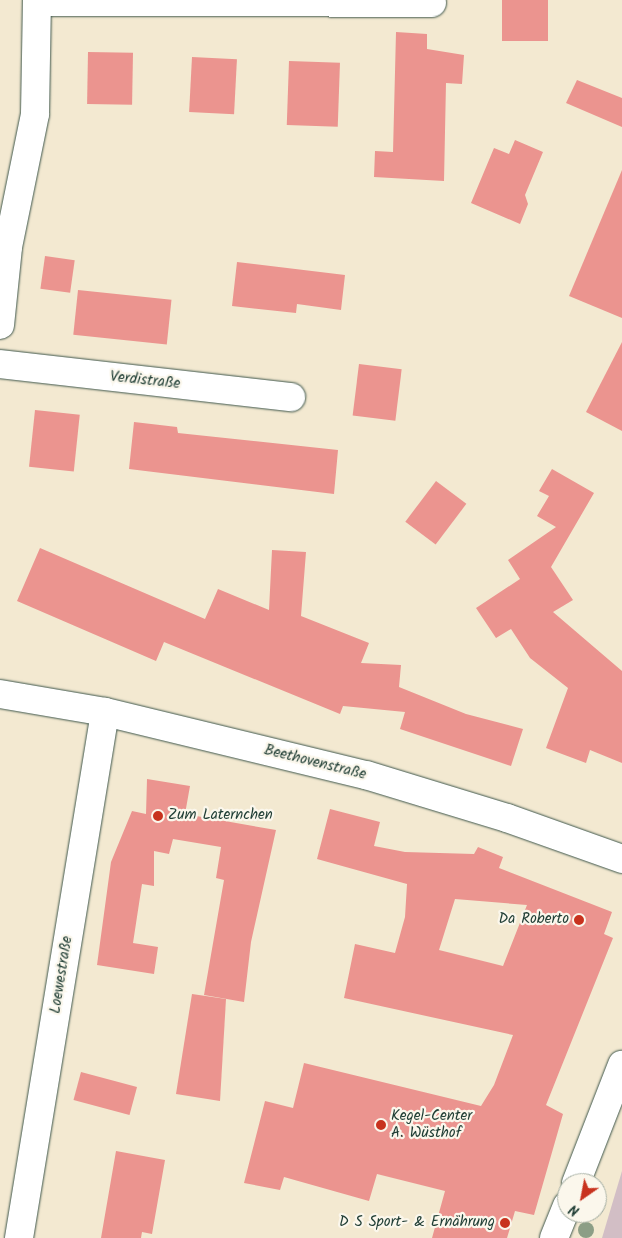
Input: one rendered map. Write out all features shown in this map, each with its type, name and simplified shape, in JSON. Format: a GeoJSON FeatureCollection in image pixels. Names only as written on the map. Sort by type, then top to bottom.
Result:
{"type":"FeatureCollection","features":[{"type":"Feature","properties":{"kind":"street"},"geometry":{"type":"LineString","coordinates":[[0,325],[4,247],[35,114],[37,1],[432,2]]}},
{"type":"Feature","properties":{"kind":"street","name":"Verdistraße"},"geometry":{"type":"LineString","coordinates":[[0,364],[291,397]]}},
{"type":"Feature","properties":{"kind":"street","name":"Beethovenstraße"},"geometry":{"type":"LineString","coordinates":[[0,694],[105,712],[366,775],[507,818],[622,859]]}},
{"type":"Feature","properties":{"kind":"street","name":"Loewestraße"},"geometry":{"type":"LineString","coordinates":[[19,1238],[105,712]]}},
{"type":"Feature","properties":{"kind":"street"},"geometry":{"type":"LineString","coordinates":[[580,1173],[622,1065]]}},
{"type":"Feature","properties":{"kind":"street"},"geometry":{"type":"LineString","coordinates":[[554,1238],[560,1223]]}},
{"type":"Feature","properties":{"kind":"shaded area"},"geometry":{"type":"Polygon","coordinates":[[[622,1171],[622,1238],[602,1238],[622,1171]]]}},
{"type":"Feature","properties":{"kind":"building"},"geometry":{"type":"Polygon","coordinates":[[[502,0],[548,0],[548,41],[502,41],[502,0]]]}},
{"type":"Feature","properties":{"kind":"building"},"geometry":{"type":"Polygon","coordinates":[[[396,32],[427,34],[427,49],[464,55],[462,84],[446,83],[444,181],[374,177],[375,151],[393,152],[396,32]]]}},
{"type":"Feature","properties":{"kind":"building"},"geometry":{"type":"Polygon","coordinates":[[[88,52],[133,53],[132,105],[87,104],[88,52]]]}},
{"type":"Feature","properties":{"kind":"building"},"geometry":{"type":"Polygon","coordinates":[[[192,57],[237,59],[234,114],[189,112],[192,57]]]}},
{"type":"Feature","properties":{"kind":"building"},"geometry":{"type":"Polygon","coordinates":[[[289,61],[340,63],[338,127],[287,125],[289,61]]]}},
{"type":"Feature","properties":{"kind":"building"},"geometry":{"type":"Polygon","coordinates":[[[577,80],[622,98],[622,127],[566,103],[577,80]]]}},
{"type":"Feature","properties":{"kind":"building"},"geometry":{"type":"Polygon","coordinates":[[[515,140],[543,152],[525,195],[528,204],[520,224],[471,203],[494,148],[509,154],[515,140]]]}},
{"type":"Feature","properties":{"kind":"building"},"geometry":{"type":"Polygon","coordinates":[[[622,170],[622,318],[569,296],[622,170]]]}},
{"type":"Feature","properties":{"kind":"building"},"geometry":{"type":"Polygon","coordinates":[[[45,256],[75,260],[70,293],[40,289],[45,256]]]}},
{"type":"Feature","properties":{"kind":"building"},"geometry":{"type":"Polygon","coordinates":[[[237,262],[345,275],[341,310],[297,304],[296,313],[232,306],[237,262]]]}},
{"type":"Feature","properties":{"kind":"building"},"geometry":{"type":"Polygon","coordinates":[[[78,290],[171,300],[167,345],[73,335],[78,290]]]}},
{"type":"Feature","properties":{"kind":"building"},"geometry":{"type":"Polygon","coordinates":[[[622,342],[622,431],[586,412],[622,342]]]}},
{"type":"Feature","properties":{"kind":"building"},"geometry":{"type":"Polygon","coordinates":[[[359,364],[402,369],[395,421],[353,416],[359,364]]]}},
{"type":"Feature","properties":{"kind":"building"},"geometry":{"type":"Polygon","coordinates":[[[35,410],[80,415],[74,471],[29,467],[35,410]]]}},
{"type":"Feature","properties":{"kind":"building"},"geometry":{"type":"Polygon","coordinates":[[[134,422],[177,427],[178,433],[338,450],[334,494],[129,469],[134,422]]]}},
{"type":"Feature","properties":{"kind":"building"},"geometry":{"type":"Polygon","coordinates":[[[552,469],[594,493],[551,567],[573,600],[553,612],[622,671],[622,763],[590,750],[586,763],[546,748],[568,688],[530,658],[511,629],[496,638],[476,608],[520,579],[508,560],[556,527],[537,516],[549,496],[539,491],[552,469]]]}},
{"type":"Feature","properties":{"kind":"building"},"geometry":{"type":"Polygon","coordinates":[[[436,481],[466,504],[436,545],[405,522],[436,481]]]}},
{"type":"Feature","properties":{"kind":"building"},"geometry":{"type":"Polygon","coordinates":[[[40,548],[205,619],[218,589],[269,610],[272,550],[306,552],[301,616],[369,643],[361,663],[401,665],[399,687],[466,714],[523,729],[511,766],[400,729],[405,712],[343,706],[340,714],[164,642],[156,661],[17,601],[40,548]]]}},
{"type":"Feature","properties":{"kind":"building"},"geometry":{"type":"Polygon","coordinates":[[[147,779],[190,786],[185,814],[276,830],[251,942],[244,1002],[204,995],[224,880],[216,878],[221,847],[173,839],[169,854],[154,851],[154,886],[142,884],[133,943],[158,947],[154,974],[97,965],[111,862],[132,811],[146,814],[147,779]]]}},
{"type":"Feature","properties":{"kind":"building"},"geometry":{"type":"Polygon","coordinates":[[[330,809],[380,822],[374,846],[405,852],[474,854],[478,847],[503,857],[499,868],[612,912],[604,934],[613,938],[546,1105],[563,1114],[534,1215],[515,1211],[507,1238],[432,1238],[445,1191],[377,1174],[369,1201],[284,1177],[280,1190],[244,1183],[265,1101],[293,1108],[304,1063],[481,1106],[494,1085],[513,1035],[344,998],[355,944],[395,953],[405,917],[407,884],[317,859],[330,809]],[[455,899],[439,950],[503,966],[527,905],[455,899]]]}},
{"type":"Feature","properties":{"kind":"building"},"geometry":{"type":"Polygon","coordinates":[[[192,994],[226,999],[220,1101],[176,1094],[192,994]]]}},
{"type":"Feature","properties":{"kind":"building"},"geometry":{"type":"Polygon","coordinates":[[[81,1072],[137,1087],[130,1115],[73,1100],[81,1072]]]}},
{"type":"Feature","properties":{"kind":"building"},"geometry":{"type":"Polygon","coordinates":[[[116,1151],[165,1160],[152,1234],[142,1232],[141,1238],[101,1238],[116,1151]]]}},
{"type":"Feature","properties":{"kind":"place","name":"Zum Laternchen"},"geometry":{"type":"Point","coordinates":[158,816]}},
{"type":"Feature","properties":{"kind":"place","name":"Da Roberto"},"geometry":{"type":"Point","coordinates":[579,920]}},
{"type":"Feature","properties":{"kind":"place","name":"Kegel-Center A. Wüsthof"},"geometry":{"type":"Point","coordinates":[381,1125]}},
{"type":"Feature","properties":{"kind":"place","name":"D S Sport- & Ernährung"},"geometry":{"type":"Point","coordinates":[505,1223]}}]}
